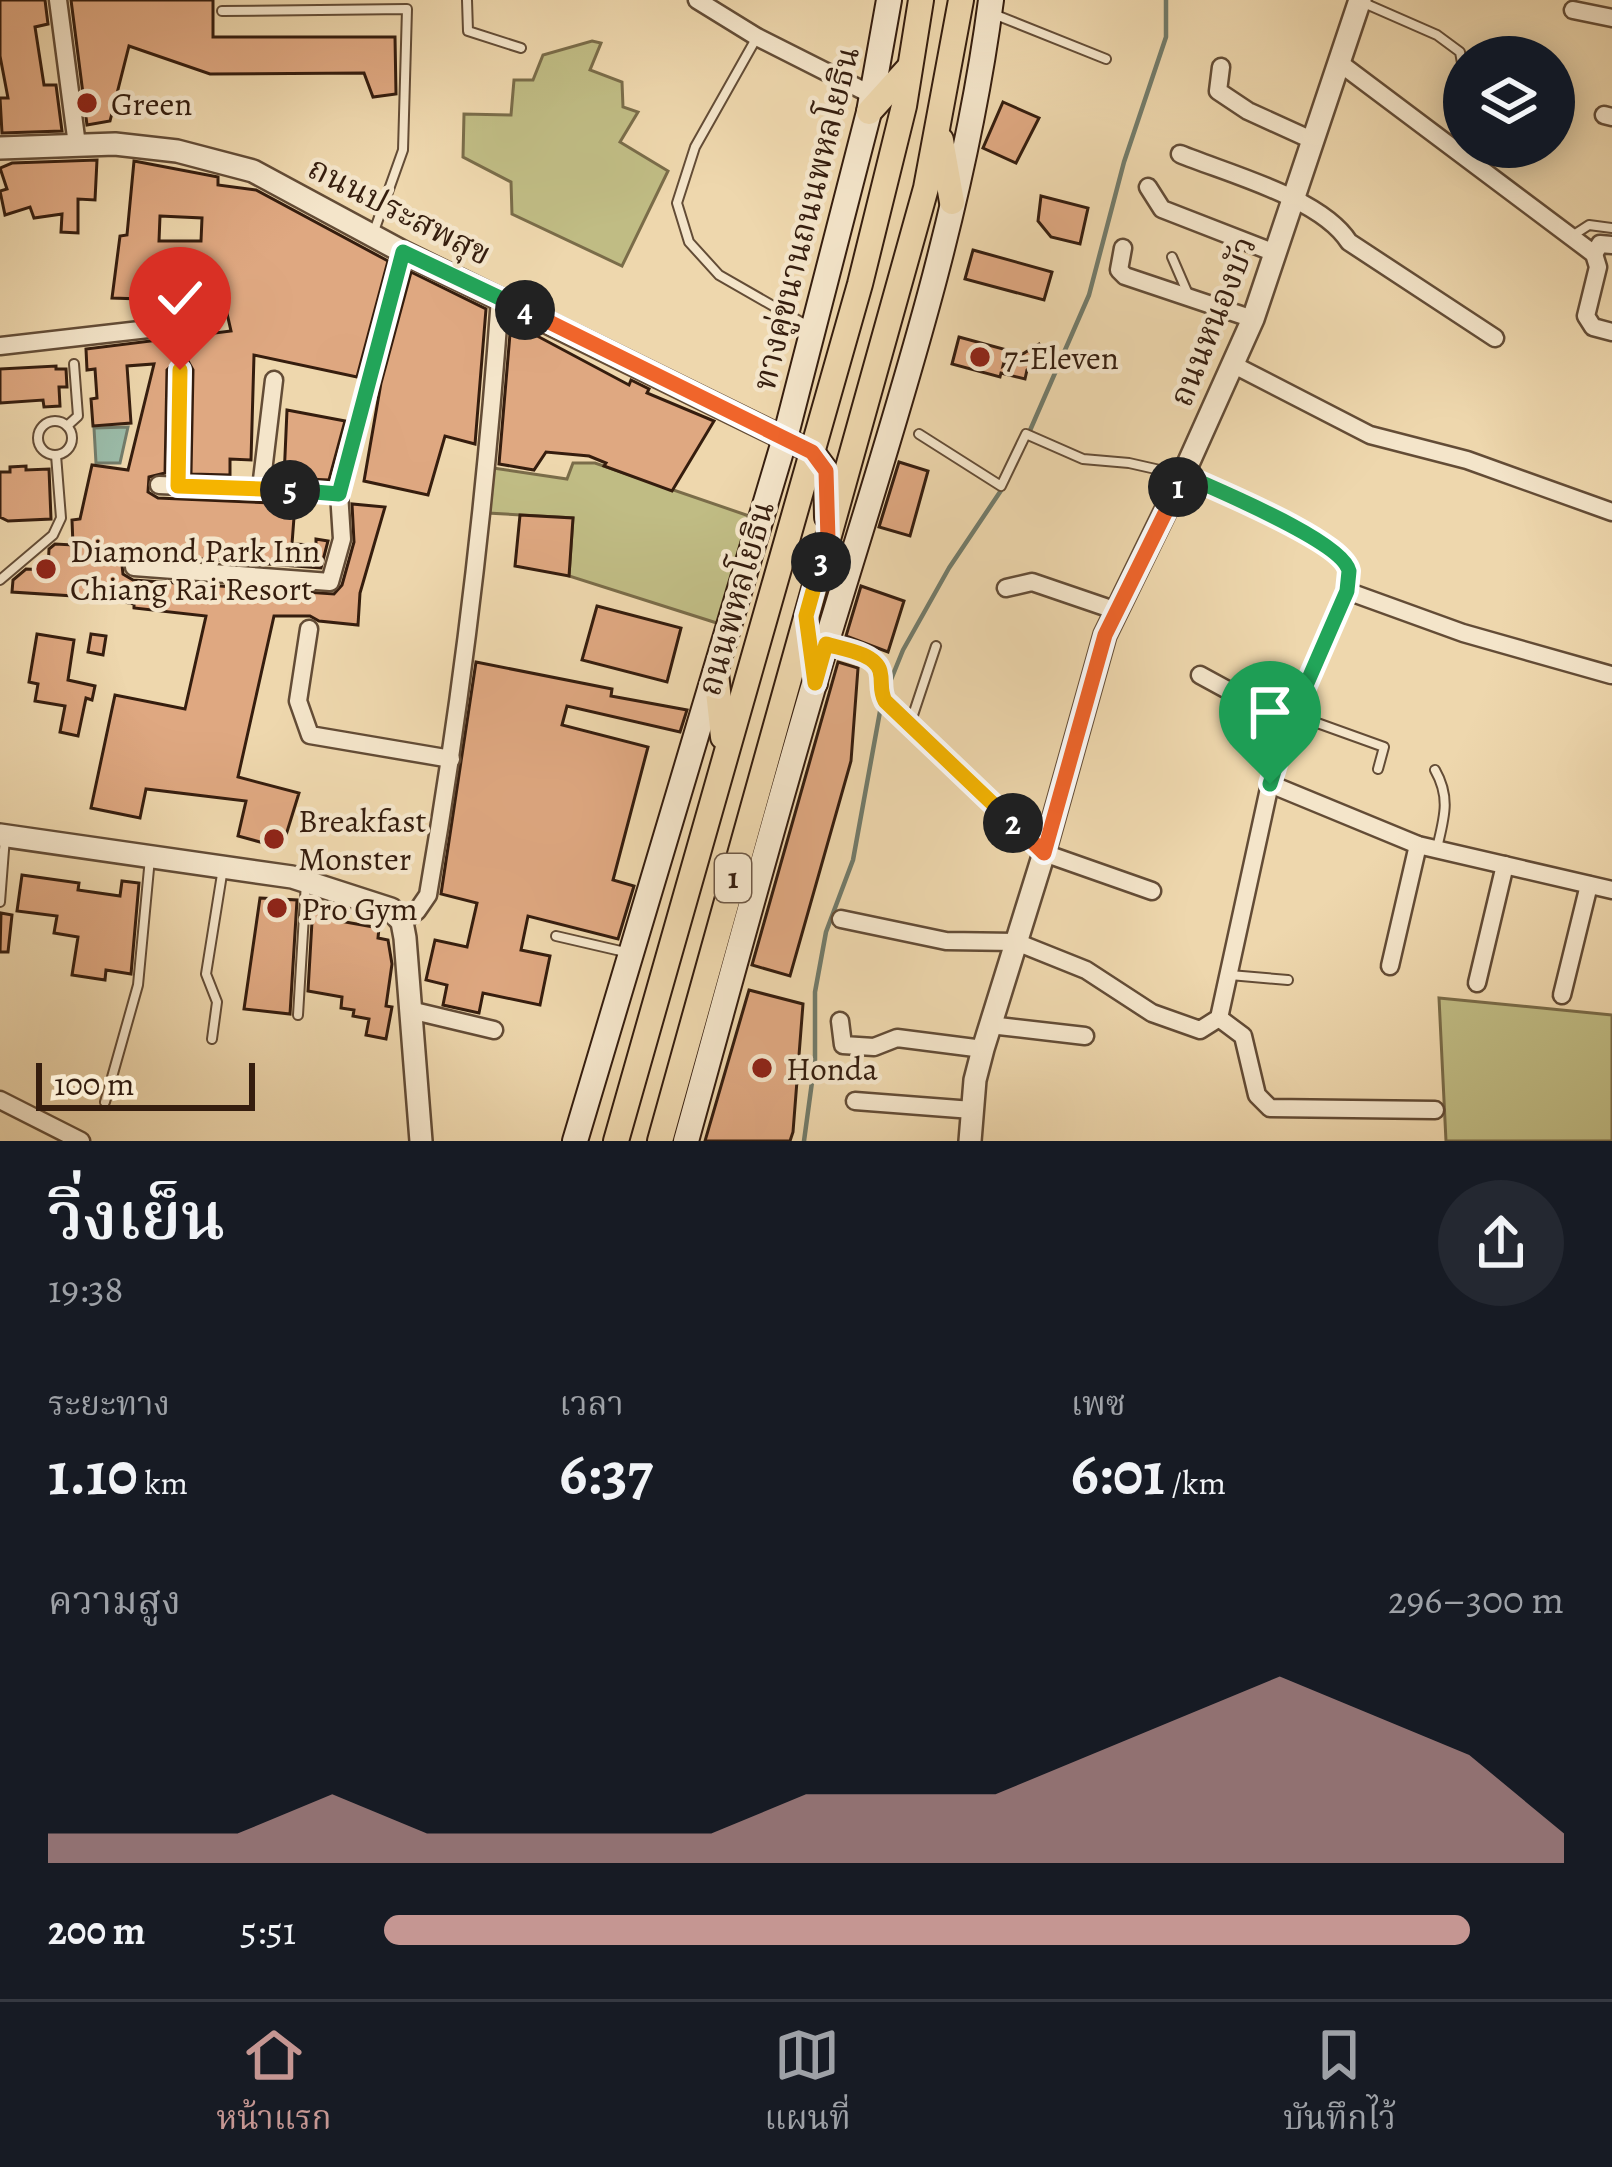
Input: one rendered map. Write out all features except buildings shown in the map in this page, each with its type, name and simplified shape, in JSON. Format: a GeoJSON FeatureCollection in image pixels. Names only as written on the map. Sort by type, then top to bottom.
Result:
{"type":"FeatureCollection","features":[{"type":"Feature","properties":{"kind":"main road","name":"ทางคู่ขนานถนนพหลโยธิน"},"geometry":{"type":"LineString","coordinates":[[575,1141],[785,438],[871,103],[889,0]]}},
{"type":"Feature","properties":{"kind":"main road","name":"ถนนพหลโยธิน"},"geometry":{"type":"LineString","coordinates":[[616,1141],[860,284],[921,0]]}},
{"type":"Feature","properties":{"kind":"main road","name":"1"},"geometry":{"type":"LineString","coordinates":[[660,1141],[926,188],[961,0]]}},
{"type":"Feature","properties":{"kind":"main road","name":"1"},"geometry":{"type":"LineString","coordinates":[[686,1141],[893,423],[952,202],[990,6]]}},
{"type":"Feature","properties":{"kind":"main road"},"geometry":{"type":"LineString","coordinates":[[871,103],[910,67]]}},
{"type":"Feature","properties":{"kind":"main road"},"geometry":{"type":"LineString","coordinates":[[939,125],[952,202]]}},
{"type":"Feature","properties":{"kind":"main road"},"geometry":{"type":"LineString","coordinates":[[828,539],[826,471],[812,452],[839,442],[871,391]]}},
{"type":"Feature","properties":{"kind":"main road"},"geometry":{"type":"LineString","coordinates":[[806,616],[815,683]]}},
{"type":"Feature","properties":{"kind":"main road"},"geometry":{"type":"LineString","coordinates":[[716,673],[724,752]]}},
{"type":"Feature","properties":{"kind":"street"},"geometry":{"type":"LineString","coordinates":[[58,0],[77,146]]}},
{"type":"Feature","properties":{"kind":"street"},"geometry":{"type":"LineString","coordinates":[[698,0],[871,103]]}},
{"type":"Feature","properties":{"kind":"street","name":"ถนนหนองบัว"},"geometry":{"type":"LineString","coordinates":[[970,1141],[983,1049],[1114,610],[1184,475],[1253,319],[1359,0]]}},
{"type":"Feature","properties":{"kind":"street"},"geometry":{"type":"LineString","coordinates":[[1574,10],[1612,18]]}},
{"type":"Feature","properties":{"kind":"street"},"geometry":{"type":"LineString","coordinates":[[1341,64],[1594,254],[1598,267],[1586,316],[1593,327],[1612,332]]}},
{"type":"Feature","properties":{"kind":"street"},"geometry":{"type":"LineString","coordinates":[[1222,67],[1218,91],[1248,111],[1314,141]]}},
{"type":"Feature","properties":{"kind":"street","name":"ถนนประสพสุข"},"geometry":{"type":"LineString","coordinates":[[0,148],[115,144],[177,152],[254,171],[403,252],[812,452]]}},
{"type":"Feature","properties":{"kind":"street"},"geometry":{"type":"LineString","coordinates":[[1180,154],[1295,200],[1338,226],[1348,242],[1495,338]]}},
{"type":"Feature","properties":{"kind":"street"},"geometry":{"type":"LineString","coordinates":[[1148,187],[1162,209],[1276,253]]}},
{"type":"Feature","properties":{"kind":"street"},"geometry":{"type":"LineString","coordinates":[[1594,254],[1600,244],[1612,245]]}},
{"type":"Feature","properties":{"kind":"street"},"geometry":{"type":"LineString","coordinates":[[1123,248],[1119,270],[1125,276],[1253,319]]}},
{"type":"Feature","properties":{"kind":"street"},"geometry":{"type":"LineString","coordinates":[[134,567],[330,582],[342,539],[339,494],[403,252]]}},
{"type":"Feature","properties":{"kind":"street"},"geometry":{"type":"LineString","coordinates":[[402,922],[428,896],[451,759],[500,298]]}},
{"type":"Feature","properties":{"kind":"street"},"geometry":{"type":"LineString","coordinates":[[0,346],[191,324]]}},
{"type":"Feature","properties":{"kind":"street"},"geometry":{"type":"LineString","coordinates":[[1234,365],[1370,435],[1467,460],[1612,512]]}},
{"type":"Feature","properties":{"kind":"street"},"geometry":{"type":"LineString","coordinates":[[180,370],[168,485],[339,494]]}},
{"type":"Feature","properties":{"kind":"street"},"geometry":{"type":"LineString","coordinates":[[261,488],[274,380]]}},
{"type":"Feature","properties":{"kind":"street"},"geometry":{"type":"LineString","coordinates":[[841,920],[946,941],[1016,942],[1086,970],[1152,1013],[1200,1030],[1219,1018],[1270,784],[1292,719],[1347,591],[1349,572],[1342,558],[1293,525],[1184,475]]}},
{"type":"Feature","properties":{"kind":"street"},"geometry":{"type":"LineString","coordinates":[[1006,588],[1032,583],[1114,610]]}},
{"type":"Feature","properties":{"kind":"street"},"geometry":{"type":"LineString","coordinates":[[1347,591],[1463,633],[1611,675]]}},
{"type":"Feature","properties":{"kind":"street"},"geometry":{"type":"LineString","coordinates":[[309,629],[298,700],[310,735],[451,759]]}},
{"type":"Feature","properties":{"kind":"street"},"geometry":{"type":"LineString","coordinates":[[826,644],[872,659],[880,671],[885,701],[1044,853],[1152,890]]}},
{"type":"Feature","properties":{"kind":"street"},"geometry":{"type":"LineString","coordinates":[[1200,676],[1292,719]]}},
{"type":"Feature","properties":{"kind":"street"},"geometry":{"type":"LineString","coordinates":[[1270,784],[1427,848],[1612,890]]}},
{"type":"Feature","properties":{"kind":"street"},"geometry":{"type":"LineString","coordinates":[[3,836],[306,881],[391,909],[402,922],[421,1141]]}},
{"type":"Feature","properties":{"kind":"street"},"geometry":{"type":"LineString","coordinates":[[1390,966],[1427,848]]}},
{"type":"Feature","properties":{"kind":"street"},"geometry":{"type":"LineString","coordinates":[[1477,983],[1505,866]]}},
{"type":"Feature","properties":{"kind":"street"},"geometry":{"type":"LineString","coordinates":[[1562,995],[1589,885]]}},
{"type":"Feature","properties":{"kind":"street"},"geometry":{"type":"LineString","coordinates":[[410,1010],[494,1030]]}},
{"type":"Feature","properties":{"kind":"street"},"geometry":{"type":"LineString","coordinates":[[1219,1018],[1243,1036],[1256,1096],[1270,1108],[1435,1110]]}},
{"type":"Feature","properties":{"kind":"street"},"geometry":{"type":"LineString","coordinates":[[840,1021],[843,1045],[874,1047],[897,1038],[983,1049]]}},
{"type":"Feature","properties":{"kind":"street"},"geometry":{"type":"LineString","coordinates":[[991,1025],[1084,1036]]}},
{"type":"Feature","properties":{"kind":"street"},"geometry":{"type":"LineString","coordinates":[[0,1100],[81,1141]]}},
{"type":"Feature","properties":{"kind":"street"},"geometry":{"type":"LineString","coordinates":[[855,1101],[972,1110]]}},
{"type":"Feature","properties":{"kind":"lane"},"geometry":{"type":"LineString","coordinates":[[467,0],[468,31],[521,48]]}},
{"type":"Feature","properties":{"kind":"lane"},"geometry":{"type":"LineString","coordinates":[[1359,0],[1443,39]]}},
{"type":"Feature","properties":{"kind":"lane"},"geometry":{"type":"LineString","coordinates":[[990,6],[1106,59]]}},
{"type":"Feature","properties":{"kind":"lane"},"geometry":{"type":"LineString","coordinates":[[222,11],[407,9],[403,150],[372,235]]}},
{"type":"Feature","properties":{"kind":"lane"},"geometry":{"type":"LineString","coordinates":[[757,37],[695,147],[677,203],[689,242],[719,275],[814,330]]}},
{"type":"Feature","properties":{"kind":"lane"},"geometry":{"type":"LineString","coordinates":[[1571,237],[1589,225],[1612,228]]}},
{"type":"Feature","properties":{"kind":"lane"},"geometry":{"type":"LineString","coordinates":[[1172,257],[1189,297]]}},
{"type":"Feature","properties":{"kind":"lane"},"geometry":{"type":"LineString","coordinates":[[67,426],[78,416],[74,364]]}},
{"type":"Feature","properties":{"kind":"lane"},"geometry":{"type":"LineString","coordinates":[[56,455],[44,451],[40,432],[55,422],[67,426]]}},
{"type":"Feature","properties":{"kind":"lane"},"geometry":{"type":"LineString","coordinates":[[56,455],[71,444],[67,426]]}},
{"type":"Feature","properties":{"kind":"lane"},"geometry":{"type":"LineString","coordinates":[[919,434],[1001,486],[1026,434],[1083,459],[1184,475]]}},
{"type":"Feature","properties":{"kind":"lane"},"geometry":{"type":"LineString","coordinates":[[0,580],[53,535],[61,518],[56,455]]}},
{"type":"Feature","properties":{"kind":"lane"},"geometry":{"type":"LineString","coordinates":[[910,725],[936,646]]}},
{"type":"Feature","properties":{"kind":"lane"},"geometry":{"type":"LineString","coordinates":[[1292,719],[1384,747],[1378,770]]}},
{"type":"Feature","properties":{"kind":"lane"},"geometry":{"type":"LineString","coordinates":[[1427,848],[1447,805],[1445,787],[1435,770]]}},
{"type":"Feature","properties":{"kind":"lane"},"geometry":{"type":"LineString","coordinates":[[0,902],[3,836]]}},
{"type":"Feature","properties":{"kind":"lane"},"geometry":{"type":"LineString","coordinates":[[105,1102],[138,985],[150,856]]}},
{"type":"Feature","properties":{"kind":"lane"},"geometry":{"type":"LineString","coordinates":[[212,1039],[217,1002],[206,974],[224,867]]}},
{"type":"Feature","properties":{"kind":"lane"},"geometry":{"type":"LineString","coordinates":[[298,1015],[306,881]]}},
{"type":"Feature","properties":{"kind":"lane"},"geometry":{"type":"LineString","coordinates":[[556,936],[631,953]]}},
{"type":"Feature","properties":{"kind":"lane"},"geometry":{"type":"LineString","coordinates":[[1228,975],[1288,980]]}},
{"type":"Feature","properties":{"kind":"shaded area"},"geometry":{"type":"Polygon","coordinates":[[[592,41],[601,43],[590,70],[622,82],[623,107],[638,112],[620,142],[668,171],[622,266],[512,214],[511,182],[463,157],[464,114],[511,115],[514,80],[533,80],[543,55],[592,41]]]}},
{"type":"Feature","properties":{"kind":"shaded area"},"geometry":{"type":"Polygon","coordinates":[[[128,427],[120,463],[96,463],[94,428],[128,427]]]}},
{"type":"Feature","properties":{"kind":"shaded area"},"geometry":{"type":"Polygon","coordinates":[[[573,463],[595,463],[755,518],[720,624],[569,576],[573,518],[488,513],[493,468],[567,479],[573,463]]]}},
{"type":"Feature","properties":{"kind":"shaded area"},"geometry":{"type":"Polygon","coordinates":[[[1439,998],[1612,1015],[1612,1141],[1446,1141],[1439,998]]]}},
{"type":"Feature","properties":{"kind":"waterway"},"geometry":{"type":"LineString","coordinates":[[1028,435],[1089,295],[1124,162],[1166,37],[1166,0]]}},
{"type":"Feature","properties":{"kind":"waterway"},"geometry":{"type":"LineString","coordinates":[[888,687],[949,568],[1002,489]]}},
{"type":"Feature","properties":{"kind":"waterway"},"geometry":{"type":"LineString","coordinates":[[804,1141],[815,1060],[815,992],[826,932],[853,860],[881,706]]}},
{"type":"Feature","properties":{"kind":"place","name":"Green"},"geometry":{"type":"Point","coordinates":[87,103]}},
{"type":"Feature","properties":{"kind":"place","name":"7-Eleven"},"geometry":{"type":"Point","coordinates":[980,357]}},
{"type":"Feature","properties":{"kind":"place","name":"Diamond Park Inn Chiang Rai Resort"},"geometry":{"type":"Point","coordinates":[46,569]}},
{"type":"Feature","properties":{"kind":"place","name":"Breakfast Monster"},"geometry":{"type":"Point","coordinates":[274,839]}},
{"type":"Feature","properties":{"kind":"place","name":"Pro Gym"},"geometry":{"type":"Point","coordinates":[277,908]}},
{"type":"Feature","properties":{"kind":"place","name":"Honda"},"geometry":{"type":"Point","coordinates":[762,1068]}},
{"type":"Feature","properties":{"kind":"route"},"geometry":{"type":"LineString","coordinates":[[180,370],[178,486],[339,494],[403,252],[812,452],[826,471],[828,539],[806,616],[815,683],[826,644],[872,659],[880,671],[885,701],[1044,853],[1114,610],[1184,475],[1293,525],[1342,558],[1349,572],[1347,591],[1287,729],[1270,784]]}}]}
